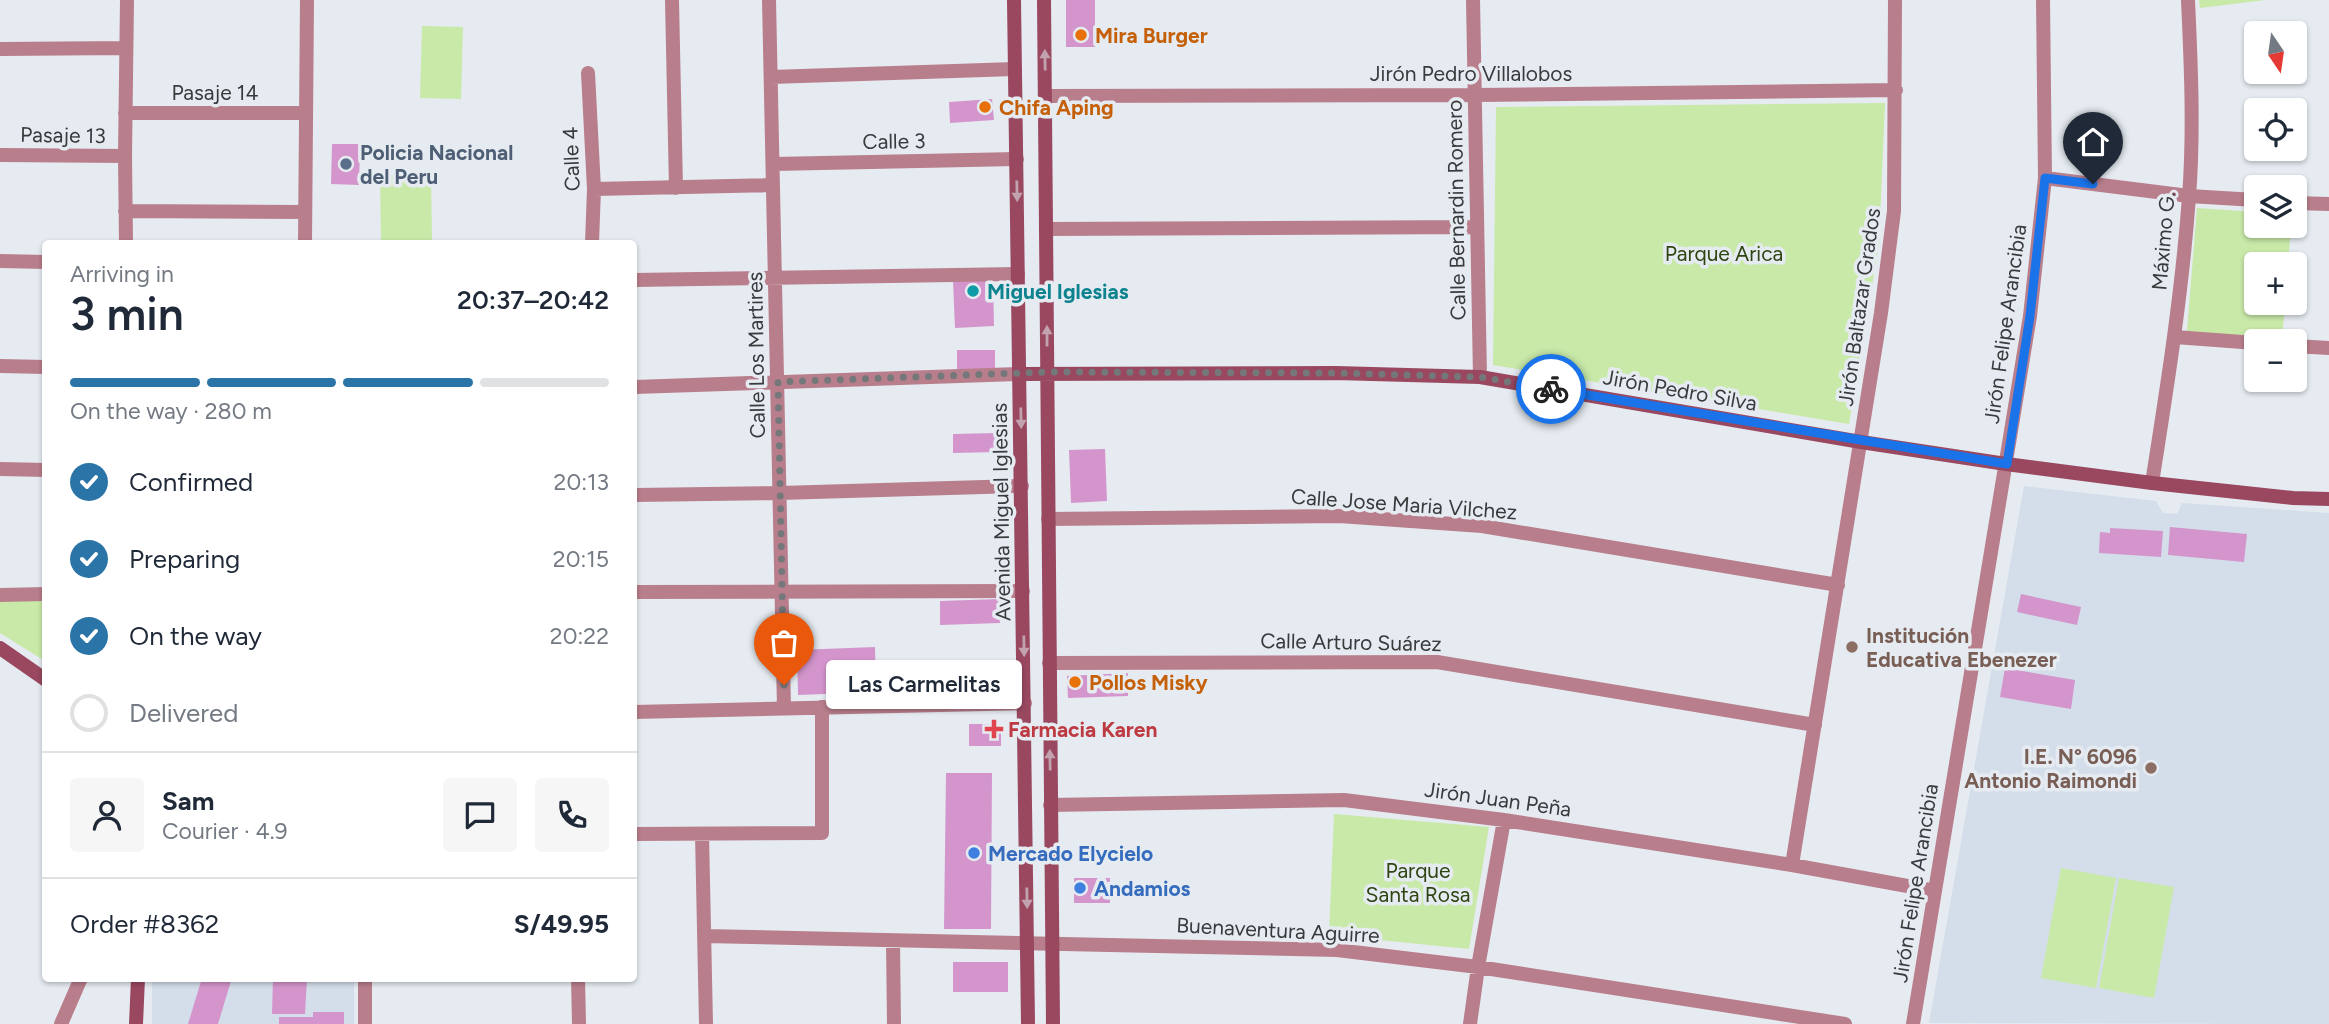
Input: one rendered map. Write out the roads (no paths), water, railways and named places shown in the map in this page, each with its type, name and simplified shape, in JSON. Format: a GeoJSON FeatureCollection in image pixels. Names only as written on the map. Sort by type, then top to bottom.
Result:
{"type":"FeatureCollection","features":[{"type":"Feature","properties":{"kind":"main road","name":"Avenida Miguel Iglesias"},"geometry":{"type":"LineString","coordinates":[[1014,0],[1028,1024]]}},
{"type":"Feature","properties":{"kind":"main road"},"geometry":{"type":"LineString","coordinates":[[1044,0],[1053,1024]]}},
{"type":"Feature","properties":{"kind":"main road","name":"Jirón Pedro Silva"},"geometry":{"type":"LineString","coordinates":[[1020,374],[1336,373],[1480,377],[2007,464],[2152,483],[2292,498],[2329,499]]}},
{"type":"Feature","properties":{"kind":"main road"},"geometry":{"type":"LineString","coordinates":[[0,648],[42,677]]}},
{"type":"Feature","properties":{"kind":"main road"},"geometry":{"type":"LineString","coordinates":[[136,1024],[138,982]]}},
{"type":"Feature","properties":{"kind":"street"},"geometry":{"type":"LineString","coordinates":[[126,240],[127,0]]}},
{"type":"Feature","properties":{"kind":"street"},"geometry":{"type":"LineString","coordinates":[[305,240],[307,0]]}},
{"type":"Feature","properties":{"kind":"street"},"geometry":{"type":"LineString","coordinates":[[672,0],[676,188]]}},
{"type":"Feature","properties":{"kind":"street","name":"Calle Los Martires"},"geometry":{"type":"LineString","coordinates":[[769,0],[784,708]]}},
{"type":"Feature","properties":{"kind":"street","name":"Calle Bernardin Romero"},"geometry":{"type":"LineString","coordinates":[[1474,0],[1480,377]]}},
{"type":"Feature","properties":{"kind":"street","name":"Jirón Baltazar Grados"},"geometry":{"type":"LineString","coordinates":[[1793,865],[1881,313],[1894,211],[1895,0]]}},
{"type":"Feature","properties":{"kind":"street","name":"Jirón Felipe Arancibia"},"geometry":{"type":"LineString","coordinates":[[1913,1024],[2030,316],[2045,178],[2043,0]]}},
{"type":"Feature","properties":{"kind":"street","name":"Máximo G."},"geometry":{"type":"LineString","coordinates":[[2152,483],[2175,337],[2189,196],[2191,105],[2188,0]]}},
{"type":"Feature","properties":{"kind":"street"},"geometry":{"type":"LineString","coordinates":[[0,49],[126,48]]}},
{"type":"Feature","properties":{"kind":"street"},"geometry":{"type":"LineString","coordinates":[[771,77],[1015,69]]}},
{"type":"Feature","properties":{"kind":"street","name":"Calle 4"},"geometry":{"type":"LineString","coordinates":[[588,73],[594,189],[592,240]]}},
{"type":"Feature","properties":{"kind":"street","name":"Jirón Pedro Villalobos"},"geometry":{"type":"LineString","coordinates":[[1045,96],[1896,90]]}},
{"type":"Feature","properties":{"kind":"street","name":"Pasaje 14"},"geometry":{"type":"LineString","coordinates":[[125,113],[305,113]]}},
{"type":"Feature","properties":{"kind":"street","name":"Pasaje 13"},"geometry":{"type":"LineString","coordinates":[[0,155],[125,156]]}},
{"type":"Feature","properties":{"kind":"street","name":"Calle 3"},"geometry":{"type":"LineString","coordinates":[[773,164],[1017,159]]}},
{"type":"Feature","properties":{"kind":"street"},"geometry":{"type":"LineString","coordinates":[[2045,178],[2189,196],[2244,199]]}},
{"type":"Feature","properties":{"kind":"street"},"geometry":{"type":"LineString","coordinates":[[594,189],[773,185]]}},
{"type":"Feature","properties":{"kind":"street"},"geometry":{"type":"LineString","coordinates":[[2307,203],[2329,204]]}},
{"type":"Feature","properties":{"kind":"street"},"geometry":{"type":"LineString","coordinates":[[125,211],[305,212]]}},
{"type":"Feature","properties":{"kind":"street"},"geometry":{"type":"LineString","coordinates":[[1046,229],[1477,227]]}},
{"type":"Feature","properties":{"kind":"street"},"geometry":{"type":"LineString","coordinates":[[0,261],[42,262]]}},
{"type":"Feature","properties":{"kind":"street"},"geometry":{"type":"LineString","coordinates":[[637,280],[1018,274]]}},
{"type":"Feature","properties":{"kind":"street"},"geometry":{"type":"LineString","coordinates":[[2175,337],[2244,342]]}},
{"type":"Feature","properties":{"kind":"street"},"geometry":{"type":"LineString","coordinates":[[2307,347],[2329,348]]}},
{"type":"Feature","properties":{"kind":"street"},"geometry":{"type":"LineString","coordinates":[[0,366],[42,367]]}},
{"type":"Feature","properties":{"kind":"street"},"geometry":{"type":"LineString","coordinates":[[637,387],[1020,374]]}},
{"type":"Feature","properties":{"kind":"street"},"geometry":{"type":"LineString","coordinates":[[0,469],[42,470]]}},
{"type":"Feature","properties":{"kind":"street"},"geometry":{"type":"LineString","coordinates":[[637,495],[780,494],[1022,486]]}},
{"type":"Feature","properties":{"kind":"street","name":"Calle Jose Maria Vilchez"},"geometry":{"type":"LineString","coordinates":[[1048,519],[1339,516],[1482,526],[1838,585]]}},
{"type":"Feature","properties":{"kind":"street"},"geometry":{"type":"LineString","coordinates":[[637,592],[1023,591]]}},
{"type":"Feature","properties":{"kind":"street"},"geometry":{"type":"LineString","coordinates":[[0,595],[42,594]]}},
{"type":"Feature","properties":{"kind":"street","name":"Calle Arturo Suárez"},"geometry":{"type":"LineString","coordinates":[[1049,663],[1437,662],[1815,725]]}},
{"type":"Feature","properties":{"kind":"street"},"geometry":{"type":"LineString","coordinates":[[637,712],[1025,703]]}},
{"type":"Feature","properties":{"kind":"street"},"geometry":{"type":"LineString","coordinates":[[637,834],[822,833],[822,707]]}},
{"type":"Feature","properties":{"kind":"street","name":"Jirón Juan Peña"},"geometry":{"type":"LineString","coordinates":[[1050,805],[1344,800],[1504,820],[1793,865],[1935,891]]}},
{"type":"Feature","properties":{"kind":"street"},"geometry":{"type":"LineString","coordinates":[[1470,1024],[1504,820]]}},
{"type":"Feature","properties":{"kind":"street"},"geometry":{"type":"LineString","coordinates":[[702,834],[706,1024]]}},
{"type":"Feature","properties":{"kind":"street","name":"Buenaventura Aguirre"},"geometry":{"type":"LineString","coordinates":[[704,936],[1331,950],[1478,967],[1845,1024]]}},
{"type":"Feature","properties":{"kind":"street"},"geometry":{"type":"LineString","coordinates":[[892,941],[894,1024]]}},
{"type":"Feature","properties":{"kind":"street"},"geometry":{"type":"LineString","coordinates":[[61,1024],[79,982]]}},
{"type":"Feature","properties":{"kind":"street"},"geometry":{"type":"LineString","coordinates":[[365,982],[365,1024]]}},
{"type":"Feature","properties":{"kind":"street"},"geometry":{"type":"LineString","coordinates":[[578,982],[579,1024]]}},
{"type":"Feature","properties":{"kind":"place","name":"Mira Burger"},"geometry":{"type":"Point","coordinates":[1081,35]}},
{"type":"Feature","properties":{"kind":"place","name":"Chifa Aping"},"geometry":{"type":"Point","coordinates":[985,107]}},
{"type":"Feature","properties":{"kind":"place","name":"Policia Nacional del Peru"},"geometry":{"type":"Point","coordinates":[346,164]}},
{"type":"Feature","properties":{"kind":"place","name":"Miguel Iglesias"},"geometry":{"type":"Point","coordinates":[973,291]}},
{"type":"Feature","properties":{"kind":"place","name":"Institución Educativa Ebenezer"},"geometry":{"type":"Point","coordinates":[1852,647]}},
{"type":"Feature","properties":{"kind":"place","name":"Pollos Misky"},"geometry":{"type":"Point","coordinates":[1075,682]}},
{"type":"Feature","properties":{"kind":"place","name":"Las Carmelitas"},"geometry":{"type":"Point","coordinates":[784,685]}},
{"type":"Feature","properties":{"kind":"place","name":"Farmacia Karen"},"geometry":{"type":"Point","coordinates":[994,729]}},
{"type":"Feature","properties":{"kind":"place","name":"I.E. N° 6096 Antonio Raimondi"},"geometry":{"type":"Point","coordinates":[2151,768]}},
{"type":"Feature","properties":{"kind":"place","name":"Mercado Elycielo"},"geometry":{"type":"Point","coordinates":[974,853]}},
{"type":"Feature","properties":{"kind":"place","name":"Andamios"},"geometry":{"type":"Point","coordinates":[1080,888]}},
{"type":"Feature","properties":{"kind":"park label","name":"Parque Arica"},"geometry":{"type":"Point","coordinates":[1724,253]}},
{"type":"Feature","properties":{"kind":"park label","name":"Parque Santa Rosa"},"geometry":{"type":"Point","coordinates":[1418,882]}}]}
